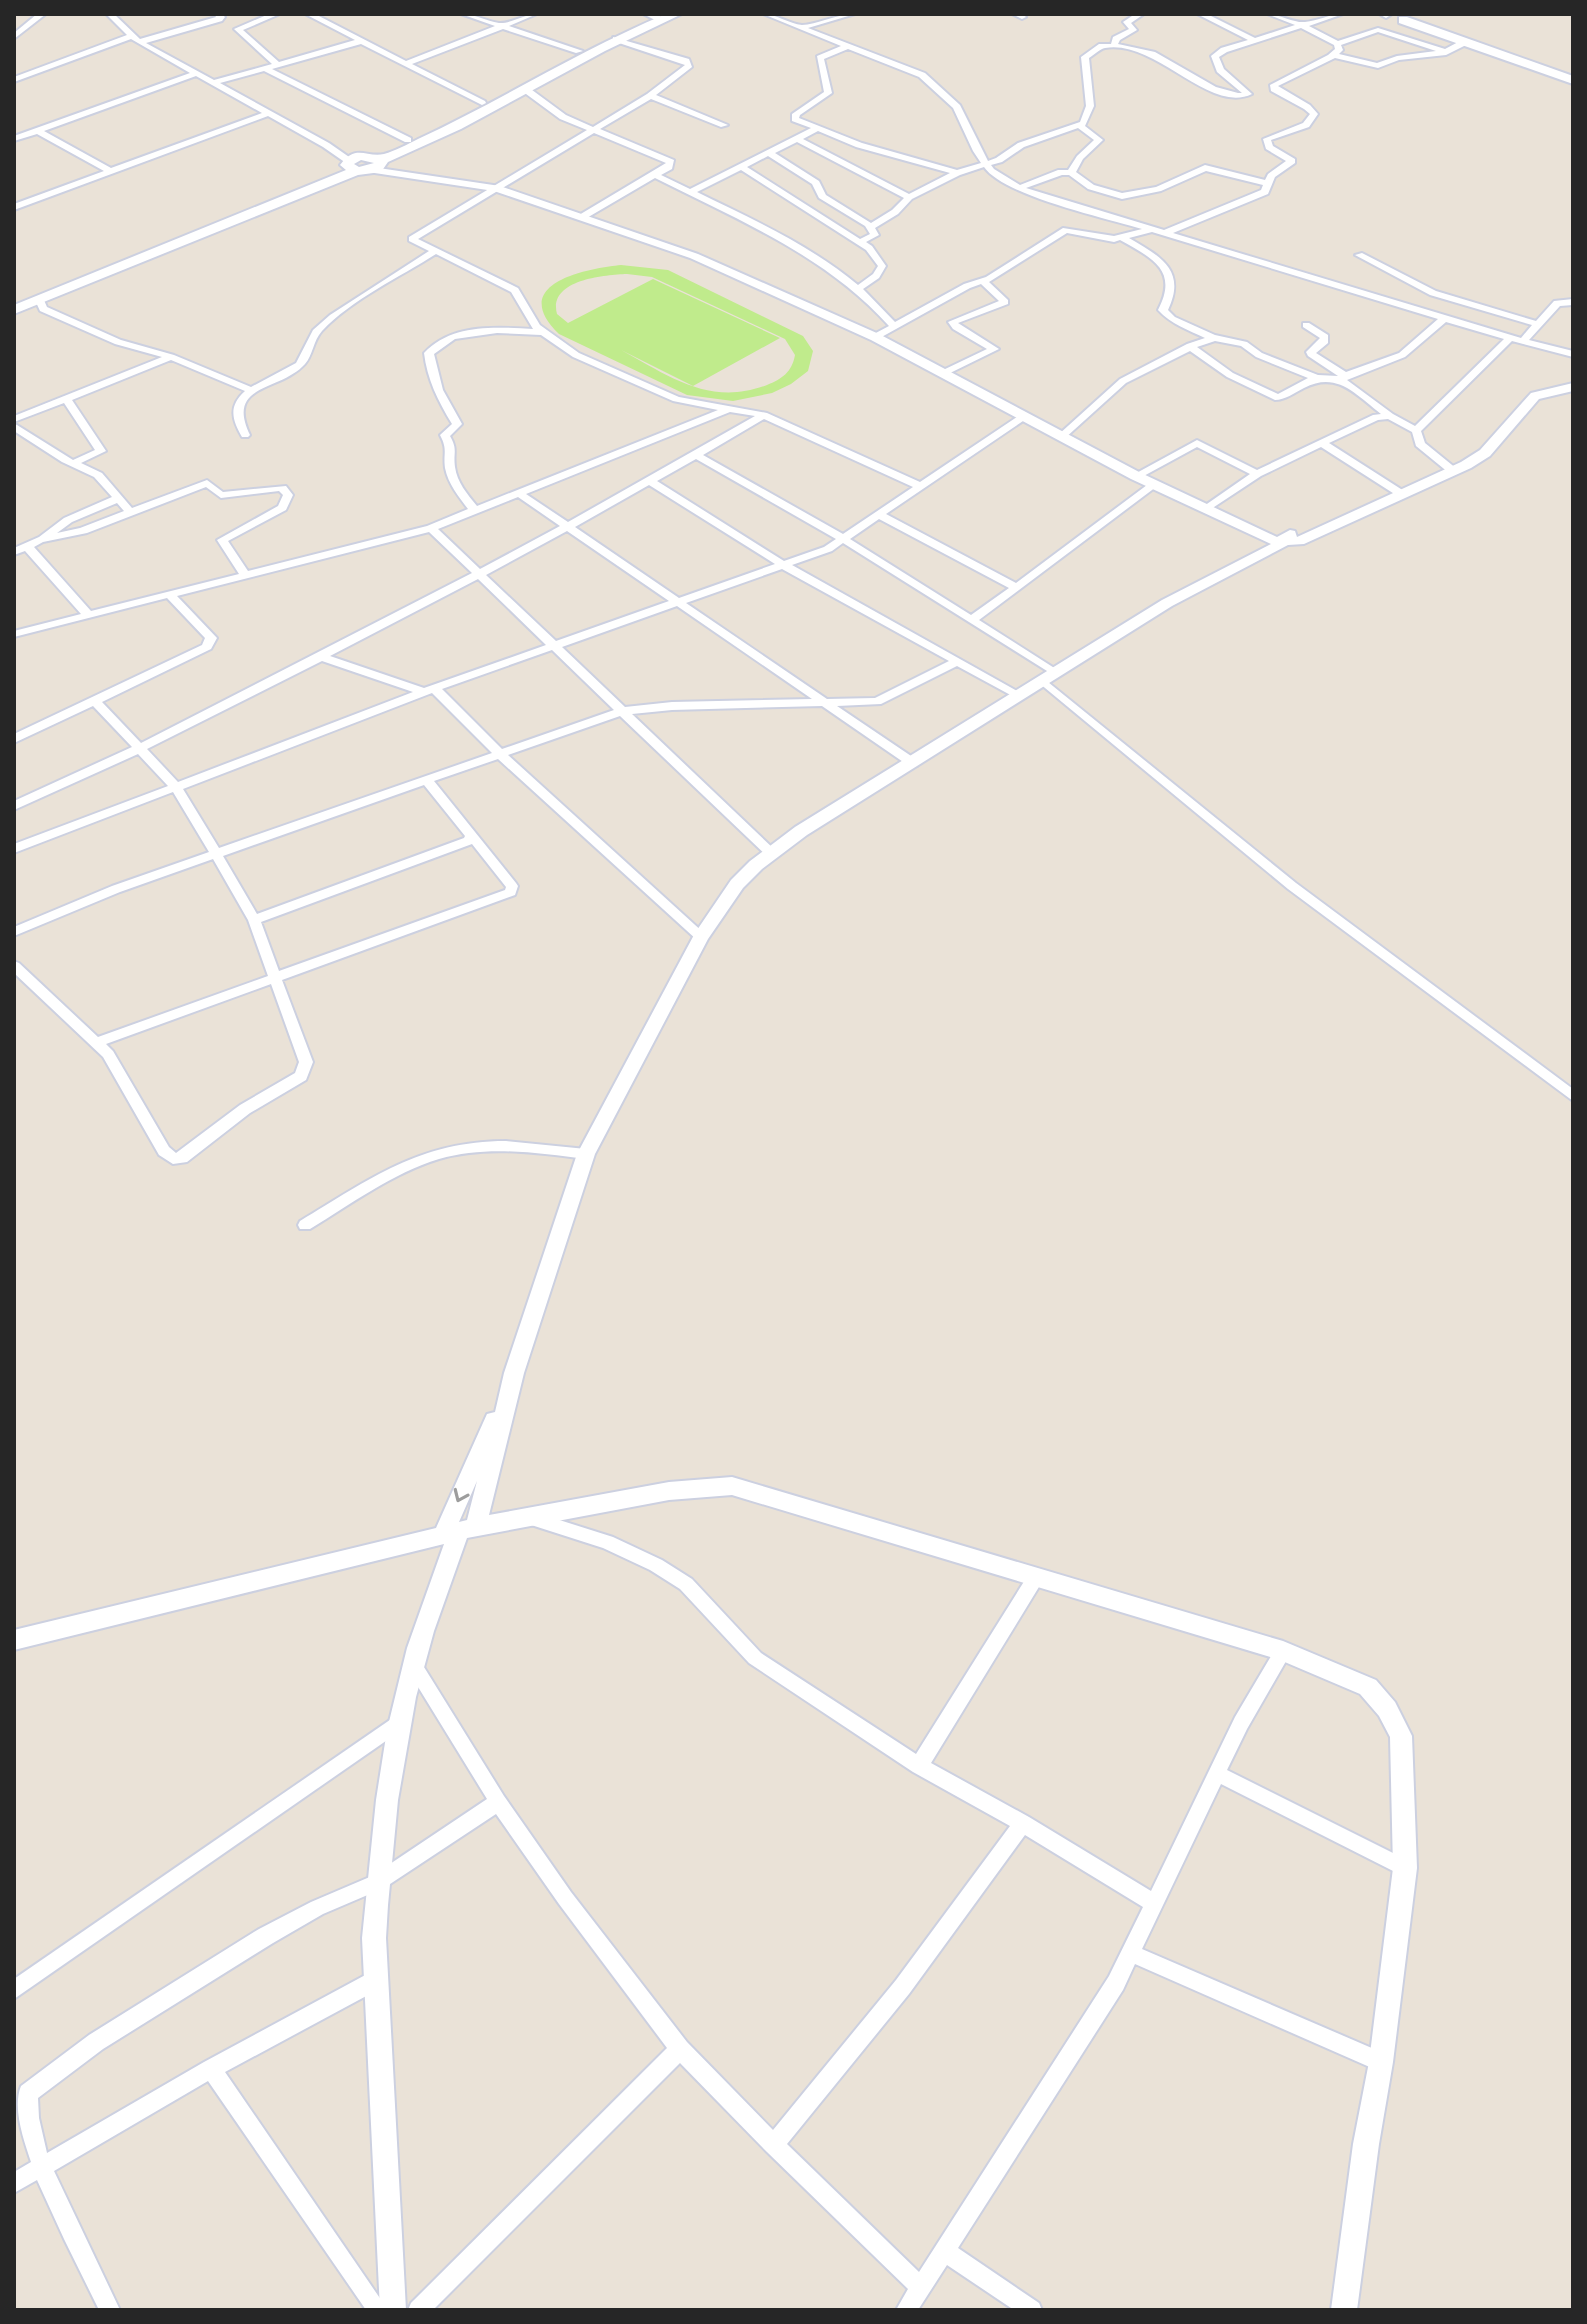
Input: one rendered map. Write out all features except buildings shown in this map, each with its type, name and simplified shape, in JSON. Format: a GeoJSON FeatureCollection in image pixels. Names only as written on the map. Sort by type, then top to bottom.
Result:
{"type":"FeatureCollection","features":[{"type":"Feature","properties":{"kind":"main road"},"geometry":{"type":"LineString","coordinates":[[1386,14],[1573,80]]}},
{"type":"Feature","properties":{"kind":"main road"},"geometry":{"type":"LineString","coordinates":[[1403,20],[1418,15],[1500,53]]}},
{"type":"Feature","properties":{"kind":"main road"},"geometry":{"type":"LineString","coordinates":[[14,300],[433,137],[662,16]]}},
{"type":"Feature","properties":{"kind":"main road"},"geometry":{"type":"LineString","coordinates":[[14,310],[365,163],[579,51],[662,16]]}},
{"type":"Feature","properties":{"kind":"street"},"geometry":{"type":"LineString","coordinates":[[14,37],[42,14]]}},
{"type":"Feature","properties":{"kind":"street"},"geometry":{"type":"LineString","coordinates":[[110,14],[136,39],[195,74],[365,163],[432,179],[496,188],[694,256],[875,337],[1136,476],[1265,537],[1299,541],[1453,471],[1485,453],[1535,396],[1573,387]]}},
{"type":"Feature","properties":{"kind":"street"},"geometry":{"type":"LineString","coordinates":[[14,80],[136,39],[219,19],[218,14]]}},
{"type":"Feature","properties":{"kind":"street"},"geometry":{"type":"LineString","coordinates":[[276,14],[238,29],[278,65]]}},
{"type":"Feature","properties":{"kind":"street"},"geometry":{"type":"LineString","coordinates":[[309,14],[482,103]]}},
{"type":"Feature","properties":{"kind":"street"},"geometry":{"type":"LineString","coordinates":[[465,14],[579,51]]}},
{"type":"Feature","properties":{"kind":"street"},"geometry":{"type":"LineString","coordinates":[[406,64],[533,14]]}},
{"type":"Feature","properties":{"kind":"street"},"geometry":{"type":"LineString","coordinates":[[767,14],[922,75],[957,107],[991,171],[1019,188],[1510,338],[1573,354]]}},
{"type":"Feature","properties":{"kind":"street"},"geometry":{"type":"LineString","coordinates":[[802,27],[851,14]]}},
{"type":"Feature","properties":{"kind":"street"},"geometry":{"type":"LineString","coordinates":[[1114,47],[1116,39],[1133,30],[1127,22],[1140,14]]}},
{"type":"Feature","properties":{"kind":"street"},"geometry":{"type":"LineString","coordinates":[[1201,14],[1254,40]]}},
{"type":"Feature","properties":{"kind":"street"},"geometry":{"type":"LineString","coordinates":[[1165,233],[1265,192],[1271,176],[1292,161],[1269,147],[1267,139],[1306,125],[1314,114],[1274,89],[1274,85],[1339,50],[1337,44],[1301,25],[1271,14]]}},
{"type":"Feature","properties":{"kind":"street"},"geometry":{"type":"LineString","coordinates":[[870,227],[895,212],[909,197],[957,173],[986,165],[1031,142],[1080,126],[1090,106],[1085,57],[1102,46],[1150,53],[1217,90],[1242,97],[1248,94],[1220,70],[1215,56],[1254,40],[1339,14]]}},
{"type":"Feature","properties":{"kind":"street"},"geometry":{"type":"LineString","coordinates":[[1337,44],[1378,30],[1446,52]]}},
{"type":"Feature","properties":{"kind":"street"},"geometry":{"type":"LineString","coordinates":[[616,39],[689,63],[679,76],[650,96],[413,237],[433,252],[515,290],[541,332],[576,355],[654,392],[694,404],[764,415],[920,486]]}},
{"type":"Feature","properties":{"kind":"street"},"geometry":{"type":"LineString","coordinates":[[212,83],[361,41]]}},
{"type":"Feature","properties":{"kind":"street"},"geometry":{"type":"LineString","coordinates":[[1334,55],[1378,66],[1397,58],[1446,52],[1465,42]]}},
{"type":"Feature","properties":{"kind":"street"},"geometry":{"type":"LineString","coordinates":[[850,45],[820,58],[828,93],[794,116],[859,145],[957,173]]}},
{"type":"Feature","properties":{"kind":"street"},"geometry":{"type":"LineString","coordinates":[[265,68],[408,140]]}},
{"type":"Feature","properties":{"kind":"street"},"geometry":{"type":"LineString","coordinates":[[14,139],[195,74]]}},
{"type":"Feature","properties":{"kind":"street"},"geometry":{"type":"LineString","coordinates":[[525,89],[551,110],[671,162],[669,167],[582,217]]}},
{"type":"Feature","properties":{"kind":"street"},"geometry":{"type":"LineString","coordinates":[[650,96],[724,125]]}},
{"type":"Feature","properties":{"kind":"street"},"geometry":{"type":"LineString","coordinates":[[14,207],[269,113]]}},
{"type":"Feature","properties":{"kind":"street"},"geometry":{"type":"LineString","coordinates":[[1071,173],[1080,158],[1099,140],[1080,126]]}},
{"type":"Feature","properties":{"kind":"street"},"geometry":{"type":"LineString","coordinates":[[689,193],[818,128]]}},
{"type":"Feature","properties":{"kind":"street"},"geometry":{"type":"LineString","coordinates":[[38,131],[110,171]]}},
{"type":"Feature","properties":{"kind":"street"},"geometry":{"type":"LineString","coordinates":[[796,138],[909,197]]}},
{"type":"Feature","properties":{"kind":"street"},"geometry":{"type":"LineString","coordinates":[[767,152],[816,183],[822,196],[870,227],[874,237],[860,242]]}},
{"type":"Feature","properties":{"kind":"street"},"geometry":{"type":"LineString","coordinates":[[740,166],[860,242],[878,257],[882,266],[876,276],[858,289]]}},
{"type":"Feature","properties":{"kind":"street"},"geometry":{"type":"LineString","coordinates":[[1019,188],[1061,172],[1071,173],[1091,187],[1122,196],[1158,189],[1205,168],[1269,184]]}},
{"type":"Feature","properties":{"kind":"street"},"geometry":{"type":"LineString","coordinates":[[655,175],[781,240],[858,289],[893,325]]}},
{"type":"Feature","properties":{"kind":"street"},"geometry":{"type":"LineString","coordinates":[[1123,238],[1153,229]]}},
{"type":"Feature","properties":{"kind":"street"},"geometry":{"type":"LineString","coordinates":[[875,337],[983,281],[1066,230],[1123,238],[1162,263],[1168,272],[1170,295],[1163,310],[1172,319],[1215,338],[1244,344],[1259,355],[1316,378],[1344,378],[1402,355],[1445,318]]}},
{"type":"Feature","properties":{"kind":"street"},"geometry":{"type":"LineString","coordinates":[[245,435],[238,425],[237,414],[250,390],[300,364],[317,330],[433,252]]}},
{"type":"Feature","properties":{"kind":"street"},"geometry":{"type":"LineString","coordinates":[[1359,255],[1433,293],[1538,324]]}},
{"type":"Feature","properties":{"kind":"street"},"geometry":{"type":"LineString","coordinates":[[944,373],[994,349],[956,327],[953,322],[1005,302],[983,281]]}},
{"type":"Feature","properties":{"kind":"street"},"geometry":{"type":"LineString","coordinates":[[40,300],[43,309],[105,337],[171,357],[250,390]]}},
{"type":"Feature","properties":{"kind":"street"},"geometry":{"type":"LineString","coordinates":[[1523,341],[1557,303],[1573,302]]}},
{"type":"Feature","properties":{"kind":"street"},"geometry":{"type":"LineString","coordinates":[[1306,325],[1325,337],[1311,352],[1313,356],[1390,416],[1416,430],[1420,444],[1453,471]]}},
{"type":"Feature","properties":{"kind":"street"},"geometry":{"type":"LineString","coordinates":[[475,511],[448,468],[447,458],[451,447],[445,435],[457,424],[441,397],[430,368],[429,353],[445,342],[477,332],[541,332]]}},
{"type":"Feature","properties":{"kind":"street"},"geometry":{"type":"LineString","coordinates":[[1061,437],[1123,381],[1190,346],[1215,338]]}},
{"type":"Feature","properties":{"kind":"street"},"geometry":{"type":"LineString","coordinates":[[1416,430],[1510,338]]}},
{"type":"Feature","properties":{"kind":"street"},"geometry":{"type":"LineString","coordinates":[[1190,346],[1230,375],[1278,398],[1316,378]]}},
{"type":"Feature","properties":{"kind":"street"},"geometry":{"type":"LineString","coordinates":[[14,419],[171,357]]}},
{"type":"Feature","properties":{"kind":"street"},"geometry":{"type":"LineString","coordinates":[[1505,430],[1540,404],[1573,393]]}},
{"type":"Feature","properties":{"kind":"street"},"geometry":{"type":"LineString","coordinates":[[66,398],[101,451],[74,463]]}},
{"type":"Feature","properties":{"kind":"street"},"geometry":{"type":"LineString","coordinates":[[14,634],[431,528],[727,410]]}},
{"type":"Feature","properties":{"kind":"street"},"geometry":{"type":"LineString","coordinates":[[14,806],[140,748],[482,574],[764,415]]}},
{"type":"Feature","properties":{"kind":"street"},"geometry":{"type":"LineString","coordinates":[[1208,508],[1257,474],[1376,417],[1390,416]]}},
{"type":"Feature","properties":{"kind":"street"},"geometry":{"type":"LineString","coordinates":[[14,849],[430,690],[783,565],[845,540],[1023,417]]}},
{"type":"Feature","properties":{"kind":"street"},"geometry":{"type":"LineString","coordinates":[[14,427],[98,475],[131,513]]}},
{"type":"Feature","properties":{"kind":"street"},"geometry":{"type":"LineString","coordinates":[[1136,476],[1194,443],[1257,474]]}},
{"type":"Feature","properties":{"kind":"street"},"geometry":{"type":"LineString","coordinates":[[1321,443],[1400,493]]}},
{"type":"Feature","properties":{"kind":"street"},"geometry":{"type":"LineString","coordinates":[[696,455],[845,540],[972,620],[1049,677],[1292,886],[1573,1096]]}},
{"type":"Feature","properties":{"kind":"street"},"geometry":{"type":"LineString","coordinates":[[650,481],[783,565],[1020,696]]}},
{"type":"Feature","properties":{"kind":"street"},"geometry":{"type":"LineString","coordinates":[[40,540],[83,531],[207,483],[221,495],[282,488],[288,495],[282,508],[222,540],[246,576]]}},
{"type":"Feature","properties":{"kind":"street"},"geometry":{"type":"LineString","coordinates":[[972,620],[1155,484]]}},
{"type":"Feature","properties":{"kind":"street"},"geometry":{"type":"LineString","coordinates":[[520,494],[821,703],[913,763]]}},
{"type":"Feature","properties":{"kind":"street"},"geometry":{"type":"LineString","coordinates":[[14,552],[40,540],[68,520],[119,498]]}},
{"type":"Feature","properties":{"kind":"street"},"geometry":{"type":"LineString","coordinates":[[879,515],[1016,587]]}},
{"type":"Feature","properties":{"kind":"street"},"geometry":{"type":"LineString","coordinates":[[431,528],[771,853]]}},
{"type":"Feature","properties":{"kind":"street"},"geometry":{"type":"LineString","coordinates":[[393,2310],[374,1938],[378,1882],[400,1721],[413,1664],[586,1154],[701,937],[737,884],[771,853],[801,831],[1167,603],[1286,538]]}},
{"type":"Feature","properties":{"kind":"street"},"geometry":{"type":"LineString","coordinates":[[27,546],[88,615]]}},
{"type":"Feature","properties":{"kind":"street"},"geometry":{"type":"LineString","coordinates":[[14,739],[212,643],[211,638],[170,595]]}},
{"type":"Feature","properties":{"kind":"street"},"geometry":{"type":"LineString","coordinates":[[321,657],[430,690],[701,937]]}},
{"type":"Feature","properties":{"kind":"street"},"geometry":{"type":"LineString","coordinates":[[14,932],[116,889],[622,711],[672,706],[861,703],[887,698],[956,662]]}},
{"type":"Feature","properties":{"kind":"street"},"geometry":{"type":"LineString","coordinates":[[14,966],[96,1043],[121,1072],[164,1151],[173,1159],[182,1158],[245,1109],[301,1076],[305,1069],[254,920],[217,855],[176,787],[95,701]]}},
{"type":"Feature","properties":{"kind":"street"},"geometry":{"type":"LineString","coordinates":[[96,1043],[511,892],[512,886],[427,780]]}},
{"type":"Feature","properties":{"kind":"street"},"geometry":{"type":"LineString","coordinates":[[254,920],[468,841],[471,836]]}},
{"type":"Feature","properties":{"kind":"street"},"geometry":{"type":"LineString","coordinates":[[305,1225],[419,1161],[458,1149],[531,1146],[586,1154]]}},
{"type":"Feature","properties":{"kind":"street"},"geometry":{"type":"LineString","coordinates":[[459,1531],[514,1373]]}},
{"type":"Feature","properties":{"kind":"street"},"geometry":{"type":"LineString","coordinates":[[14,1640],[459,1531],[669,1491],[732,1486],[1283,1651],[1368,1687],[1387,1709],[1401,1736],[1405,1868],[1381,2062],[1366,2144],[1344,2310]]}},
{"type":"Feature","properties":{"kind":"street"},"geometry":{"type":"LineString","coordinates":[[531,1518],[607,1542],[666,1571],[686,1584],[755,1658],[919,1766],[1023,1823],[1153,1903]]}},
{"type":"Feature","properties":{"kind":"street"},"geometry":{"type":"LineString","coordinates":[[919,1766],[1036,1577]]}},
{"type":"Feature","properties":{"kind":"street"},"geometry":{"type":"LineString","coordinates":[[906,2310],[1116,1983],[1241,1723],[1283,1651]]}},
{"type":"Feature","properties":{"kind":"street"},"geometry":{"type":"LineString","coordinates":[[413,1664],[498,1802],[565,1898],[680,2049],[920,2287]]}},
{"type":"Feature","properties":{"kind":"street"},"geometry":{"type":"LineString","coordinates":[[14,1990],[400,1721]]}},
{"type":"Feature","properties":{"kind":"street"},"geometry":{"type":"LineString","coordinates":[[1216,1773],[1405,1868]]}},
{"type":"Feature","properties":{"kind":"street"},"geometry":{"type":"LineString","coordinates":[[110,2310],[42,2167],[27,2108],[28,2093],[45,2077],[266,1936],[317,1908],[378,1882],[498,1802]]}},
{"type":"Feature","properties":{"kind":"street"},"geometry":{"type":"LineString","coordinates":[[774,2145],[864,2038],[955,1920],[1023,1823]]}},
{"type":"Feature","properties":{"kind":"street"},"geometry":{"type":"LineString","coordinates":[[1130,1953],[1381,2062]]}},
{"type":"Feature","properties":{"kind":"street"},"geometry":{"type":"LineString","coordinates":[[14,2183],[211,2069],[376,1980]]}},
{"type":"Feature","properties":{"kind":"street"},"geometry":{"type":"LineString","coordinates":[[418,2310],[680,2049]]}},
{"type":"Feature","properties":{"kind":"street"},"geometry":{"type":"LineString","coordinates":[[211,2069],[378,2310]]}},
{"type":"Feature","properties":{"kind":"street"},"geometry":{"type":"LineString","coordinates":[[943,2250],[1032,2310]]}},
{"type":"Feature","properties":{"kind":"green space"},"geometry":{"type":"Polygon","coordinates":[[[621,265],[668,270],[803,336],[813,351],[808,371],[772,393],[733,401],[687,395],[559,334],[545,317],[542,303],[546,292],[571,276],[621,265]],[[627,274],[580,282],[561,294],[556,303],[557,314],[568,323],[653,279],[780,338],[693,386],[621,350],[673,378],[691,386],[708,390],[746,391],[772,383],[789,370],[795,355],[785,339],[652,277],[627,274]]]}}]}
